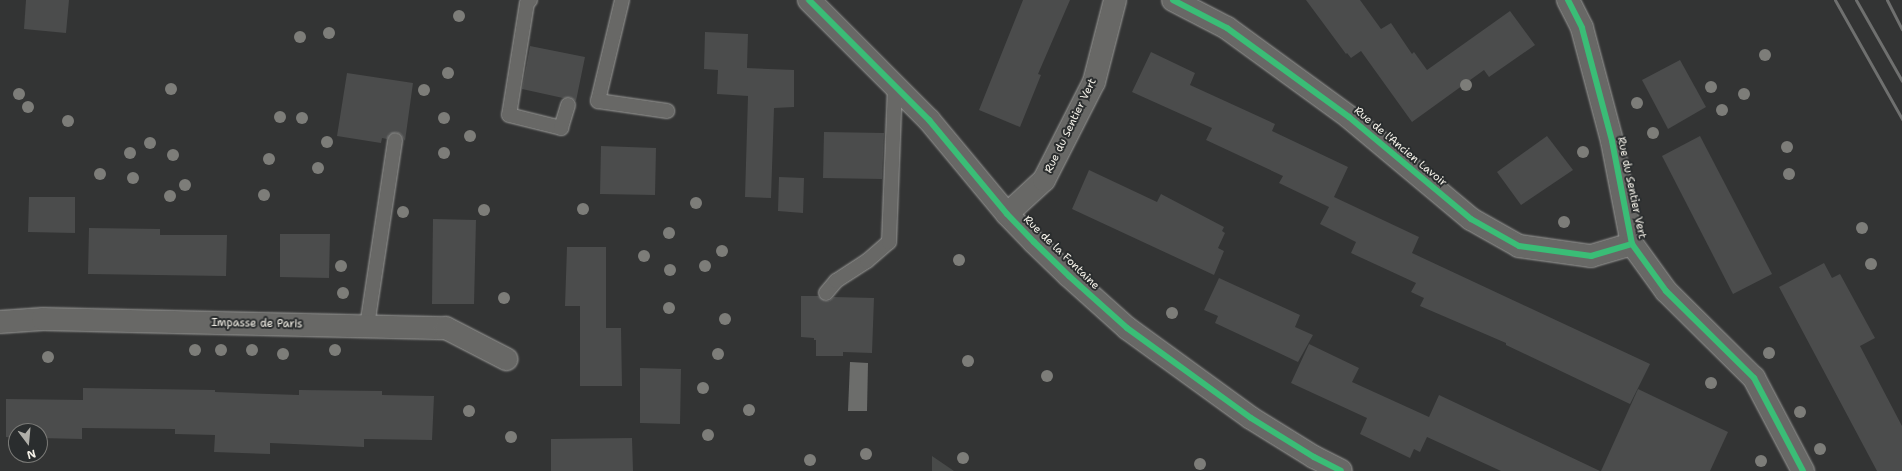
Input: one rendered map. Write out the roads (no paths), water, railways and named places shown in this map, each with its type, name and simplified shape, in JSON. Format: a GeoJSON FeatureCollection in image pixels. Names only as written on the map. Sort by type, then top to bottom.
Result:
{"type":"FeatureCollection","features":[{"type":"Feature","properties":{"kind":"street","name":"Rue de la Fontaine"},"geometry":{"type":"LineString","coordinates":[[809,0],[929,120],[1007,214],[1069,276],[1126,328],[1251,418],[1314,457],[1341,471]]}},
{"type":"Feature","properties":{"kind":"street","name":"Rue du Sentier Vert"},"geometry":{"type":"LineString","coordinates":[[1007,214],[1044,180],[1094,82],[1114,0]]}},
{"type":"Feature","properties":{"kind":"street","name":"Rue de l'Ancien Lavoir"},"geometry":{"type":"LineString","coordinates":[[1173,0],[1228,28],[1349,117],[1472,220],[1519,246],[1590,256],[1632,244]]}},
{"type":"Feature","properties":{"kind":"street","name":"Rue du Sentier Vert"},"geometry":{"type":"LineString","coordinates":[[1568,0],[1582,28],[1612,141],[1632,244],[1666,291],[1754,378],[1803,471]]}},
{"type":"Feature","properties":{"kind":"street","name":"Impasse de Paris"},"geometry":{"type":"LineString","coordinates":[[0,322],[43,319],[446,328],[506,359]]}},
{"type":"Feature","properties":{"kind":"lane"},"geometry":{"type":"LineString","coordinates":[[530,0],[527,3],[509,115],[561,128],[568,105]]}},
{"type":"Feature","properties":{"kind":"lane"},"geometry":{"type":"LineString","coordinates":[[622,0],[598,101],[667,111]]}},
{"type":"Feature","properties":{"kind":"lane"},"geometry":{"type":"LineString","coordinates":[[826,293],[836,281],[868,261],[889,242],[895,86]]}},
{"type":"Feature","properties":{"kind":"lane"},"geometry":{"type":"LineString","coordinates":[[367,326],[395,140]]}},
{"type":"Feature","properties":{"kind":"railway"},"geometry":{"type":"LineString","coordinates":[[1835,0],[1902,119]]}},
{"type":"Feature","properties":{"kind":"railway"},"geometry":{"type":"LineString","coordinates":[[1856,0],[1902,81]]}},
{"type":"Feature","properties":{"kind":"railway"},"geometry":{"type":"LineString","coordinates":[[1887,0],[1902,29]]}}]}
